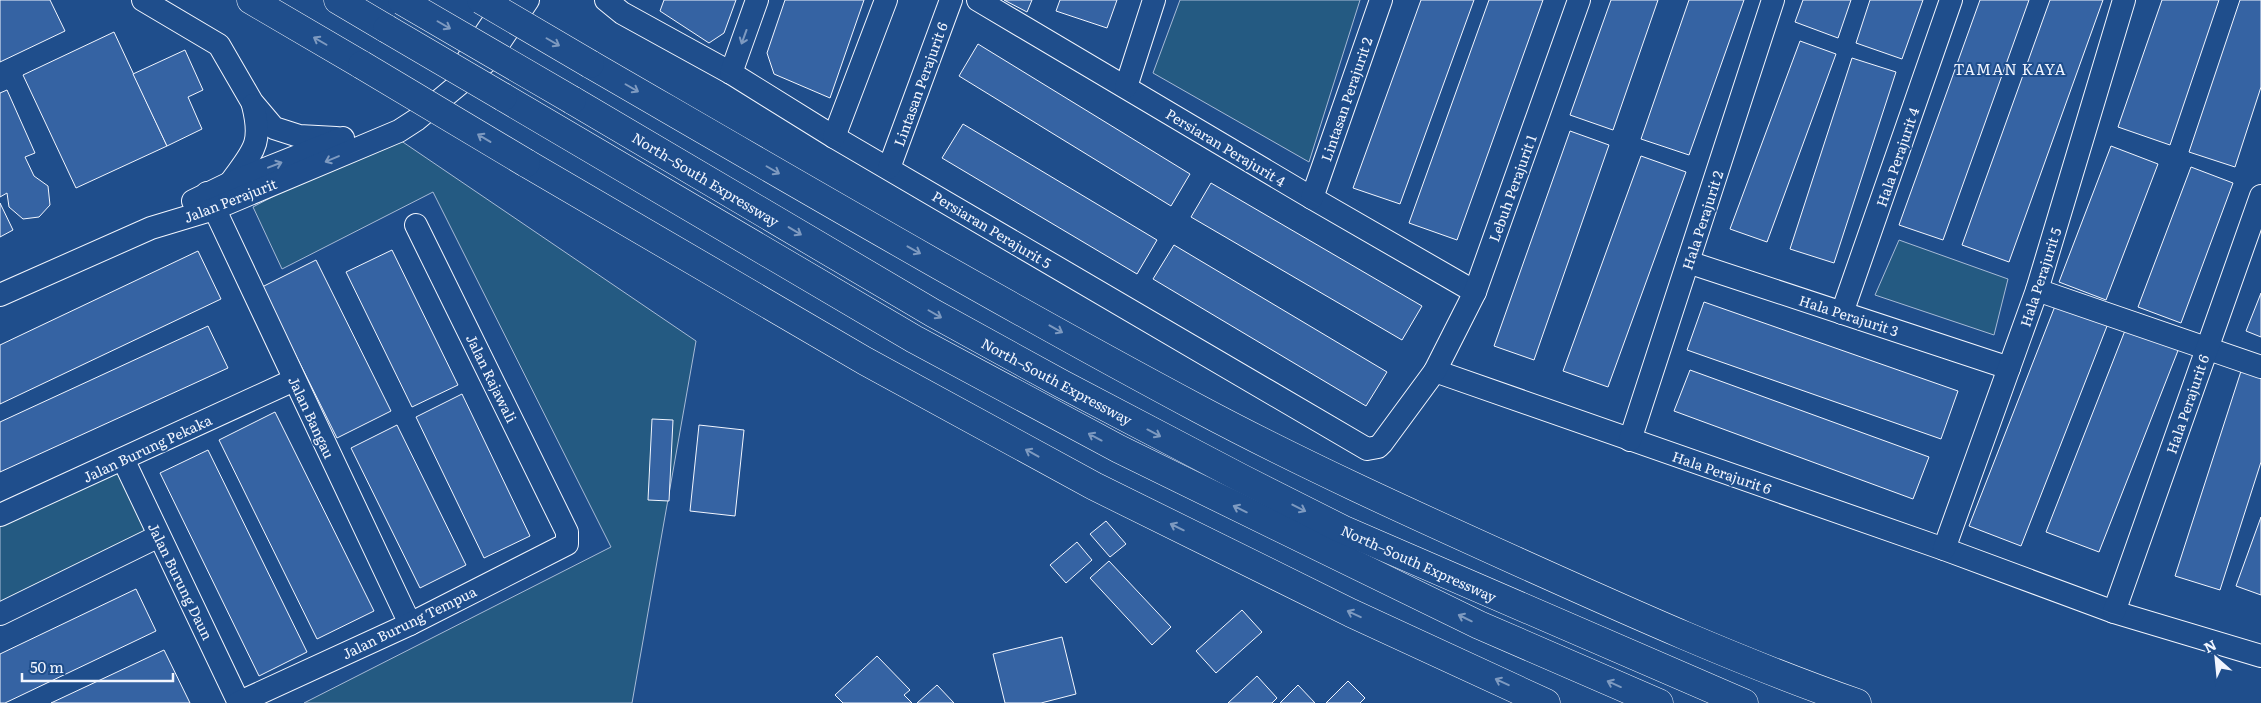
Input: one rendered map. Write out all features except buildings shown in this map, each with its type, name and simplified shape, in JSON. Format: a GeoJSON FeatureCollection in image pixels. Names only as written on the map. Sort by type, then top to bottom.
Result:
{"type":"FeatureCollection","features":[{"type":"Feature","properties":{"kind":"main road"},"geometry":{"type":"LineString","coordinates":[[250,0],[865,361],[1094,486],[1351,613],[1546,703]]}},
{"type":"Feature","properties":{"kind":"main road","name":"North–South Expressway"},"geometry":{"type":"LineString","coordinates":[[338,0],[914,339],[1119,449],[1479,625],[1659,703]]}},
{"type":"Feature","properties":{"kind":"main road","name":"North–South Expressway"},"geometry":{"type":"LineString","coordinates":[[401,0],[933,313],[1232,474],[1342,529],[1744,703]]}},
{"type":"Feature","properties":{"kind":"main road"},"geometry":{"type":"LineString","coordinates":[[481,0],[835,206],[1200,410],[1368,493],[1578,589],[1776,674],[1857,703]]}},
{"type":"Feature","properties":{"kind":"street"},"geometry":{"type":"LineString","coordinates":[[143,0],[219,45],[252,102],[274,128],[284,133],[343,138]]}},
{"type":"Feature","properties":{"kind":"street","name":"Jalan Perajurit"},"geometry":{"type":"LineString","coordinates":[[210,201],[230,182],[409,110],[472,56],[508,0]]}},
{"type":"Feature","properties":{"kind":"street","name":"Jalan Perajurit"},"geometry":{"type":"LineString","coordinates":[[0,295],[210,201],[399,131],[416,120],[487,61],[528,0]]}},
{"type":"Feature","properties":{"kind":"street","name":"Persiaran Perajurit 5"},"geometry":{"type":"LineString","coordinates":[[589,0],[618,4],[834,137],[1362,446],[1373,448],[1382,443],[1435,371]]}},
{"type":"Feature","properties":{"kind":"street"},"geometry":{"type":"LineString","coordinates":[[731,73],[757,0]]}},
{"type":"Feature","properties":{"kind":"street"},"geometry":{"type":"LineString","coordinates":[[834,137],[886,0]]}},
{"type":"Feature","properties":{"kind":"street","name":"Lintasan Perajurit 6"},"geometry":{"type":"LineString","coordinates":[[889,168],[951,0]]}},
{"type":"Feature","properties":{"kind":"street","name":"Persiaran Perajurit 4"},"geometry":{"type":"LineString","coordinates":[[978,0],[1312,198],[1475,292]]}},
{"type":"Feature","properties":{"kind":"street"},"geometry":{"type":"LineString","coordinates":[[1126,87],[1154,0]]}},
{"type":"Feature","properties":{"kind":"street","name":"Lintasan Perajurit 2"},"geometry":{"type":"LineString","coordinates":[[1312,198],[1381,0]]}},
{"type":"Feature","properties":{"kind":"street","name":"Lebuh Perajurit 1"},"geometry":{"type":"LineString","coordinates":[[1435,371],[1475,292],[1579,0]]}},
{"type":"Feature","properties":{"kind":"street","name":"Hala Perajurit 2"},"geometry":{"type":"LineString","coordinates":[[1630,440],[1773,0]]}},
{"type":"Feature","properties":{"kind":"street","name":"Hala Perajurit 4"},"geometry":{"type":"LineString","coordinates":[[1842,313],[1951,0]]}},
{"type":"Feature","properties":{"kind":"street","name":"Hala Perajurit 5"},"geometry":{"type":"LineString","coordinates":[[1944,549],[2037,290],[2124,0]]}},
{"type":"Feature","properties":{"kind":"street"},"geometry":{"type":"LineString","coordinates":[[230,182],[256,144],[258,124],[252,102]]}},
{"type":"Feature","properties":{"kind":"street","name":"Hala Perajurit 6"},"geometry":{"type":"LineString","coordinates":[[2114,612],[2261,196]]}},
{"type":"Feature","properties":{"kind":"street","name":"Jalan Bangau"},"geometry":{"type":"LineString","coordinates":[[210,201],[410,624]]}},
{"type":"Feature","properties":{"kind":"street","name":"Jalan Rajawali"},"geometry":{"type":"LineString","coordinates":[[416,225],[567,532]]}},
{"type":"Feature","properties":{"kind":"street","name":"Hala Perajurit 3"},"geometry":{"type":"LineString","coordinates":[[1688,262],[2009,368]]}},
{"type":"Feature","properties":{"kind":"street"},"geometry":{"type":"LineString","coordinates":[[2037,290],[2206,349],[2261,366]]}},
{"type":"Feature","properties":{"kind":"street","name":"Hala Perajurit 6"},"geometry":{"type":"LineString","coordinates":[[1435,371],[1944,549],[2114,612],[2261,656]]}},
{"type":"Feature","properties":{"kind":"street","name":"Jalan Burung Pekaka"},"geometry":{"type":"LineString","coordinates":[[0,516],[294,380]]}},
{"type":"Feature","properties":{"kind":"street","name":"Jalan Burung Daun"},"geometry":{"type":"LineString","coordinates":[[123,459],[238,703]]}},
{"type":"Feature","properties":{"kind":"street","name":"Jalan Burung Tempua"},"geometry":{"type":"LineString","coordinates":[[238,703],[410,624],[562,548],[567,544],[567,532]]}},
{"type":"Feature","properties":{"kind":"street"},"geometry":{"type":"LineString","coordinates":[[0,614],[159,536]]}},
{"type":"Feature","properties":{"kind":"shaded area"},"geometry":{"type":"Polygon","coordinates":[[[1180,0],[1360,0],[1309,162],[1153,73],[1180,0]]]}},
{"type":"Feature","properties":{"kind":"shaded area"},"geometry":{"type":"Polygon","coordinates":[[[391,134],[696,341],[632,703],[304,703],[611,547],[433,192],[282,269],[253,207],[391,134]]]}},
{"type":"Feature","properties":{"kind":"shaded area"},"geometry":{"type":"Polygon","coordinates":[[[1899,240],[2008,279],[1994,335],[1875,295],[1899,240]]]}},
{"type":"Feature","properties":{"kind":"shaded area"},"geometry":{"type":"Polygon","coordinates":[[[121,466],[156,536],[0,610],[0,524],[121,466]]]}},
{"type":"Feature","properties":{"kind":"district","name":"TAMAN KAYA"},"geometry":{"type":"Point","coordinates":[2010,68]}}]}
